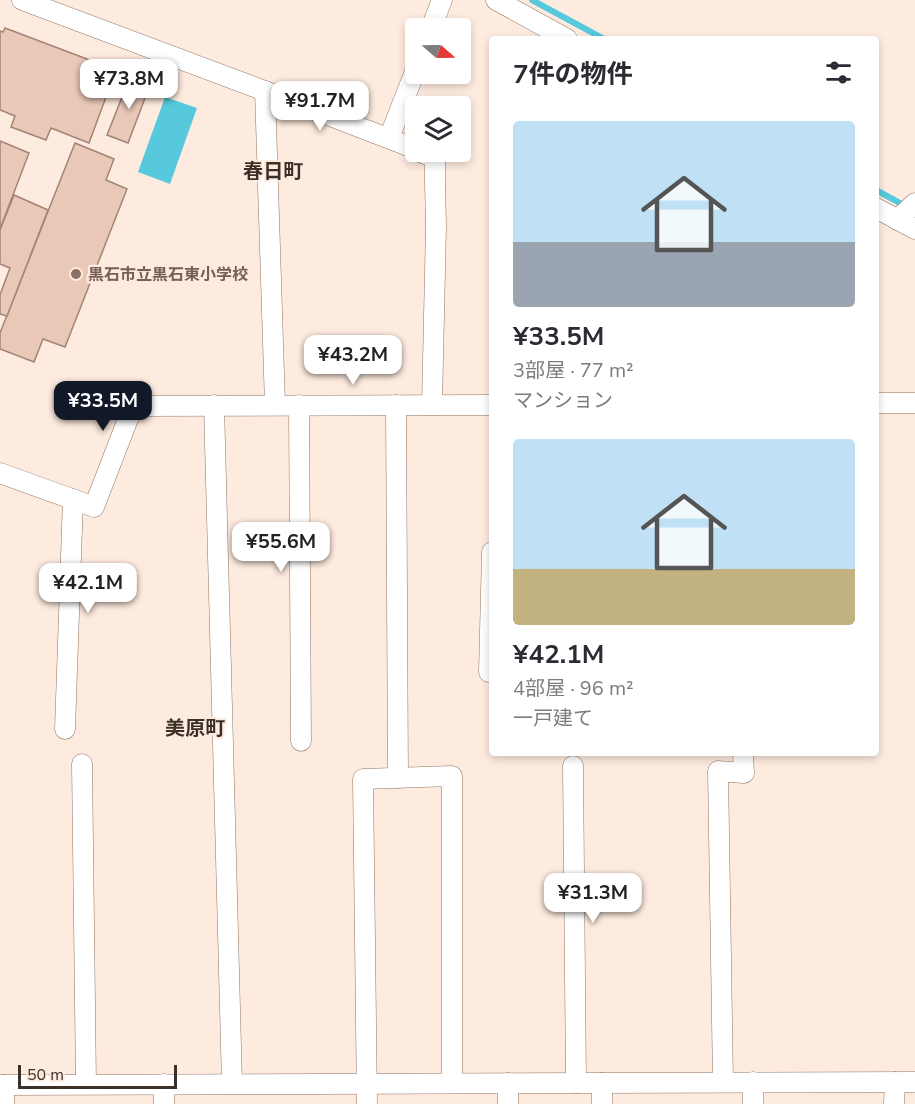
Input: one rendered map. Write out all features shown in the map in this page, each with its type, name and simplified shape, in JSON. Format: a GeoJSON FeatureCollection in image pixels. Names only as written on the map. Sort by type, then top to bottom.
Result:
{"type":"FeatureCollection","features":[{"type":"Feature","properties":{"kind":"street"},"geometry":{"type":"LineString","coordinates":[[22,0],[405,145]]}},
{"type":"Feature","properties":{"kind":"street"},"geometry":{"type":"LineString","coordinates":[[435,18],[442,0]]}},
{"type":"Feature","properties":{"kind":"street"},"geometry":{"type":"LineString","coordinates":[[496,0],[562,36]]}},
{"type":"Feature","properties":{"kind":"street"},"geometry":{"type":"LineString","coordinates":[[389,138],[410,84]]}},
{"type":"Feature","properties":{"kind":"street"},"geometry":{"type":"LineString","coordinates":[[265,91],[275,405]]}},
{"type":"Feature","properties":{"kind":"street"},"geometry":{"type":"LineString","coordinates":[[432,405],[436,227],[435,162]]}},
{"type":"Feature","properties":{"kind":"street"},"geometry":{"type":"LineString","coordinates":[[897,220],[915,203]]}},
{"type":"Feature","properties":{"kind":"street"},"geometry":{"type":"LineString","coordinates":[[879,210],[915,229]]}},
{"type":"Feature","properties":{"kind":"street"},"geometry":{"type":"LineString","coordinates":[[879,404],[915,403]]}},
{"type":"Feature","properties":{"kind":"street"},"geometry":{"type":"LineString","coordinates":[[214,405],[232,1084]]}},
{"type":"Feature","properties":{"kind":"street"},"geometry":{"type":"LineString","coordinates":[[299,405],[301,741]]}},
{"type":"Feature","properties":{"kind":"street"},"geometry":{"type":"LineString","coordinates":[[396,405],[398,778]]}},
{"type":"Feature","properties":{"kind":"street"},"geometry":{"type":"LineString","coordinates":[[0,473],[94,507],[133,406],[489,405]]}},
{"type":"Feature","properties":{"kind":"street"},"geometry":{"type":"LineString","coordinates":[[65,729],[73,499]]}},
{"type":"Feature","properties":{"kind":"street"},"geometry":{"type":"LineString","coordinates":[[723,1082],[718,771],[744,773],[743,756]]}},
{"type":"Feature","properties":{"kind":"street"},"geometry":{"type":"LineString","coordinates":[[82,764],[86,1084]]}},
{"type":"Feature","properties":{"kind":"street"},"geometry":{"type":"LineString","coordinates":[[573,766],[576,1083]]}},
{"type":"Feature","properties":{"kind":"street"},"geometry":{"type":"LineString","coordinates":[[367,1104],[363,779],[452,776],[452,1083]]}},
{"type":"Feature","properties":{"kind":"street"},"geometry":{"type":"LineString","coordinates":[[753,1082],[753,1104]]}},
{"type":"Feature","properties":{"kind":"street"},"geometry":{"type":"LineString","coordinates":[[894,1104],[895,1082]]}},
{"type":"Feature","properties":{"kind":"street"},"geometry":{"type":"LineString","coordinates":[[3,1091],[86,1084],[915,1082]]}},
{"type":"Feature","properties":{"kind":"street"},"geometry":{"type":"LineString","coordinates":[[508,1083],[508,1104]]}},
{"type":"Feature","properties":{"kind":"street"},"geometry":{"type":"LineString","coordinates":[[602,1083],[602,1104]]}},
{"type":"Feature","properties":{"kind":"street"},"geometry":{"type":"LineString","coordinates":[[164,1084],[164,1104]]}},
{"type":"Feature","properties":{"kind":"water"},"geometry":{"type":"Polygon","coordinates":[[[165,97],[197,108],[170,184],[138,172],[165,97]]]}},
{"type":"Feature","properties":{"kind":"building"},"geometry":{"type":"Polygon","coordinates":[[[5,28],[116,70],[89,143],[51,128],[46,140],[11,127],[15,116],[0,110],[0,31],[3,32],[5,28]]]}},
{"type":"Feature","properties":{"kind":"building"},"geometry":{"type":"Polygon","coordinates":[[[130,77],[150,85],[128,143],[107,135],[130,77]]]}},
{"type":"Feature","properties":{"kind":"building"},"geometry":{"type":"Polygon","coordinates":[[[0,141],[29,153],[0,229],[0,141]]]}},
{"type":"Feature","properties":{"kind":"building"},"geometry":{"type":"Polygon","coordinates":[[[75,143],[114,159],[106,180],[127,189],[65,347],[43,339],[34,362],[0,349],[0,333],[75,143]]]}},
{"type":"Feature","properties":{"kind":"building"},"geometry":{"type":"Polygon","coordinates":[[[14,195],[48,210],[7,316],[0,314],[0,295],[10,268],[0,264],[0,230],[14,195]]]}},
{"type":"Feature","properties":{"kind":"waterway"},"geometry":{"type":"LineString","coordinates":[[532,0],[598,36]]}},
{"type":"Feature","properties":{"kind":"waterway"},"geometry":{"type":"LineString","coordinates":[[879,192],[907,207]]}},
{"type":"Feature","properties":{"kind":"place","name":"黒石市立黒石東小学校"},"geometry":{"type":"Point","coordinates":[76,274]}},
{"type":"Feature","properties":{"kind":"district","name":"春日町"},"geometry":{"type":"Point","coordinates":[273,171]}},
{"type":"Feature","properties":{"kind":"district","name":"美原町"},"geometry":{"type":"Point","coordinates":[195,728]}}]}
